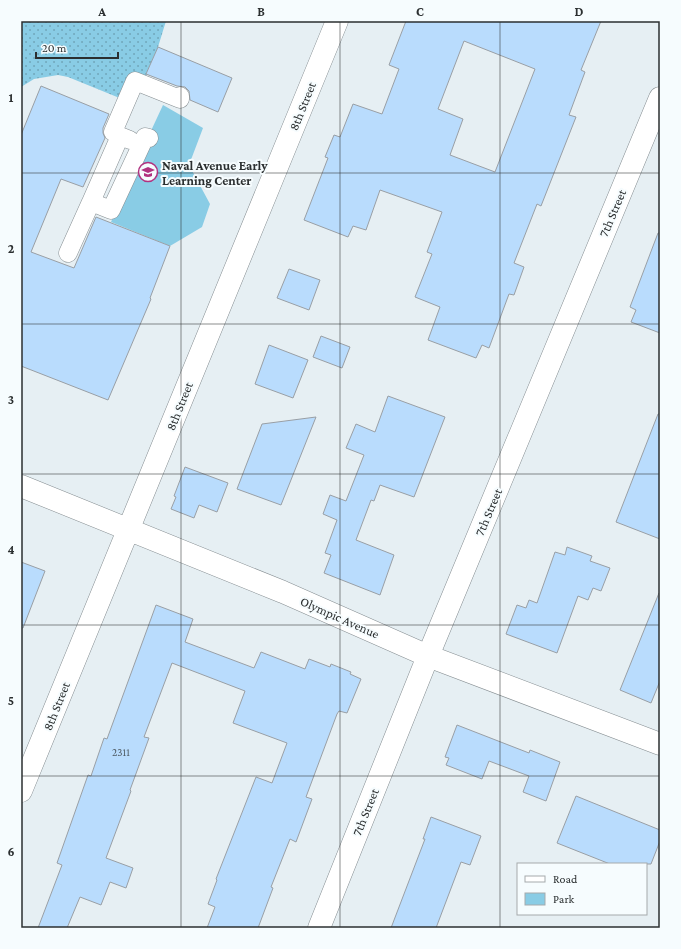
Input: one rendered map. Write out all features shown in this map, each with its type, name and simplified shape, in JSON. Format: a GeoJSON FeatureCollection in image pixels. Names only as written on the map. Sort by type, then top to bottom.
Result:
{"type":"FeatureCollection","features":[{"type":"Feature","properties":{"kind":"street","name":"8th Street"},"geometry":{"type":"LineString","coordinates":[[21,790],[337,21]]}},
{"type":"Feature","properties":{"kind":"street"},"geometry":{"type":"LineString","coordinates":[[91,202],[111,210],[145,141],[120,136],[113,132],[135,81],[180,99],[180,96]]}},
{"type":"Feature","properties":{"kind":"street","name":"7th Street"},"geometry":{"type":"LineString","coordinates":[[319,928],[428,656],[660,98]]}},
{"type":"Feature","properties":{"kind":"street"},"geometry":{"type":"LineString","coordinates":[[68,253],[120,136]]}},
{"type":"Feature","properties":{"kind":"street","name":"Olympic Avenue"},"geometry":{"type":"LineString","coordinates":[[21,486],[283,592],[428,656],[660,744]]}},
{"type":"Feature","properties":{"kind":"green space"},"geometry":{"type":"Polygon","coordinates":[[[21,21],[166,21],[158,47],[144,81],[122,99],[68,77],[58,75],[34,79],[21,87],[21,21]]]}},
{"type":"Feature","properties":{"kind":"green space"},"geometry":{"type":"Polygon","coordinates":[[[163,105],[203,128],[189,165],[210,204],[202,227],[170,246],[111,222],[163,105]]]}},
{"type":"Feature","properties":{"kind":"building"},"geometry":{"type":"Polygon","coordinates":[[[406,21],[601,21],[581,70],[585,72],[569,115],[576,117],[541,206],[537,204],[514,263],[524,267],[514,295],[509,294],[489,348],[482,345],[476,358],[428,340],[440,307],[415,297],[432,254],[427,252],[442,212],[380,190],[366,230],[353,226],[348,237],[304,220],[328,158],[325,157],[334,135],[340,137],[353,104],[382,114],[399,69],[389,65],[406,21]],[[464,41],[438,109],[463,119],[450,155],[495,172],[535,69],[464,41]]]}},
{"type":"Feature","properties":{"kind":"building"},"geometry":{"type":"Polygon","coordinates":[[[158,47],[232,78],[218,112],[190,100],[189,91],[185,87],[177,86],[146,74],[158,47]]]}},
{"type":"Feature","properties":{"kind":"building"},"geometry":{"type":"Polygon","coordinates":[[[41,86],[109,114],[103,128],[105,138],[83,187],[61,179],[31,252],[74,268],[96,217],[170,246],[150,298],[151,299],[108,400],[21,366],[21,135],[41,86]]]}},
{"type":"Feature","properties":{"kind":"building"},"geometry":{"type":"Polygon","coordinates":[[[658,233],[660,233],[660,333],[631,322],[636,310],[630,307],[658,233]]]}},
{"type":"Feature","properties":{"kind":"building"},"geometry":{"type":"Polygon","coordinates":[[[289,269],[320,280],[309,310],[277,298],[289,269]]]}},
{"type":"Feature","properties":{"kind":"building"},"geometry":{"type":"Polygon","coordinates":[[[321,336],[350,347],[342,368],[313,357],[321,336]]]}},
{"type":"Feature","properties":{"kind":"building"},"geometry":{"type":"Polygon","coordinates":[[[269,345],[308,360],[293,398],[255,384],[269,345]]]}},
{"type":"Feature","properties":{"kind":"building"},"geometry":{"type":"Polygon","coordinates":[[[388,396],[445,417],[414,497],[380,485],[374,501],[371,500],[356,540],[394,555],[380,595],[324,573],[331,555],[325,553],[337,520],[323,514],[330,495],[346,501],[364,455],[346,448],[356,424],[375,432],[388,396]]]}},
{"type":"Feature","properties":{"kind":"building"},"geometry":{"type":"Polygon","coordinates":[[[658,414],[660,414],[660,539],[616,522],[658,414]]]}},
{"type":"Feature","properties":{"kind":"building"},"geometry":{"type":"Polygon","coordinates":[[[316,417],[281,505],[237,489],[262,424],[316,417]]]}},
{"type":"Feature","properties":{"kind":"building"},"geometry":{"type":"Polygon","coordinates":[[[185,467],[228,483],[217,512],[199,505],[194,518],[171,509],[176,497],[174,496],[185,467]]]}},
{"type":"Feature","properties":{"kind":"building"},"geometry":{"type":"Polygon","coordinates":[[[567,547],[592,556],[590,561],[610,568],[601,591],[593,588],[588,600],[578,596],[557,653],[506,634],[517,605],[526,608],[529,600],[537,603],[555,552],[565,555],[567,547]]]}},
{"type":"Feature","properties":{"kind":"building"},"geometry":{"type":"Polygon","coordinates":[[[21,562],[45,571],[23,628],[21,628],[21,562]]]}},
{"type":"Feature","properties":{"kind":"building"},"geometry":{"type":"Polygon","coordinates":[[[659,593],[660,681],[651,703],[620,690],[659,593]]]}},
{"type":"Feature","properties":{"kind":"building"},"geometry":{"type":"Polygon","coordinates":[[[156,605],[193,619],[185,642],[254,668],[261,652],[305,669],[309,659],[330,667],[331,664],[351,672],[350,674],[361,679],[347,713],[339,711],[337,714],[306,797],[312,799],[296,842],[290,839],[271,887],[273,888],[258,928],[207,928],[215,907],[208,904],[217,880],[216,879],[256,777],[272,783],[287,743],[233,723],[245,691],[172,663],[144,737],[149,738],[106,858],[133,868],[126,888],[110,882],[101,905],[80,897],[67,928],[38,928],[62,865],[57,863],[88,775],[91,776],[104,738],[107,739],[156,605]]]}},
{"type":"Feature","properties":{"kind":"building"},"geometry":{"type":"Polygon","coordinates":[[[457,725],[529,753],[530,750],[560,762],[546,801],[523,792],[529,776],[489,761],[482,779],[446,765],[449,758],[445,757],[457,725]]]}},
{"type":"Feature","properties":{"kind":"building"},"geometry":{"type":"Polygon","coordinates":[[[576,796],[660,830],[660,841],[651,864],[607,863],[557,843],[576,796]]]}},
{"type":"Feature","properties":{"kind":"building"},"geometry":{"type":"Polygon","coordinates":[[[431,817],[481,836],[470,865],[461,862],[436,928],[391,928],[425,839],[423,839],[431,817]]]}},
{"type":"Feature","properties":{"kind":"place","name":"Naval Avenue Early Learning Center"},"geometry":{"type":"Point","coordinates":[148,172]}}]}
